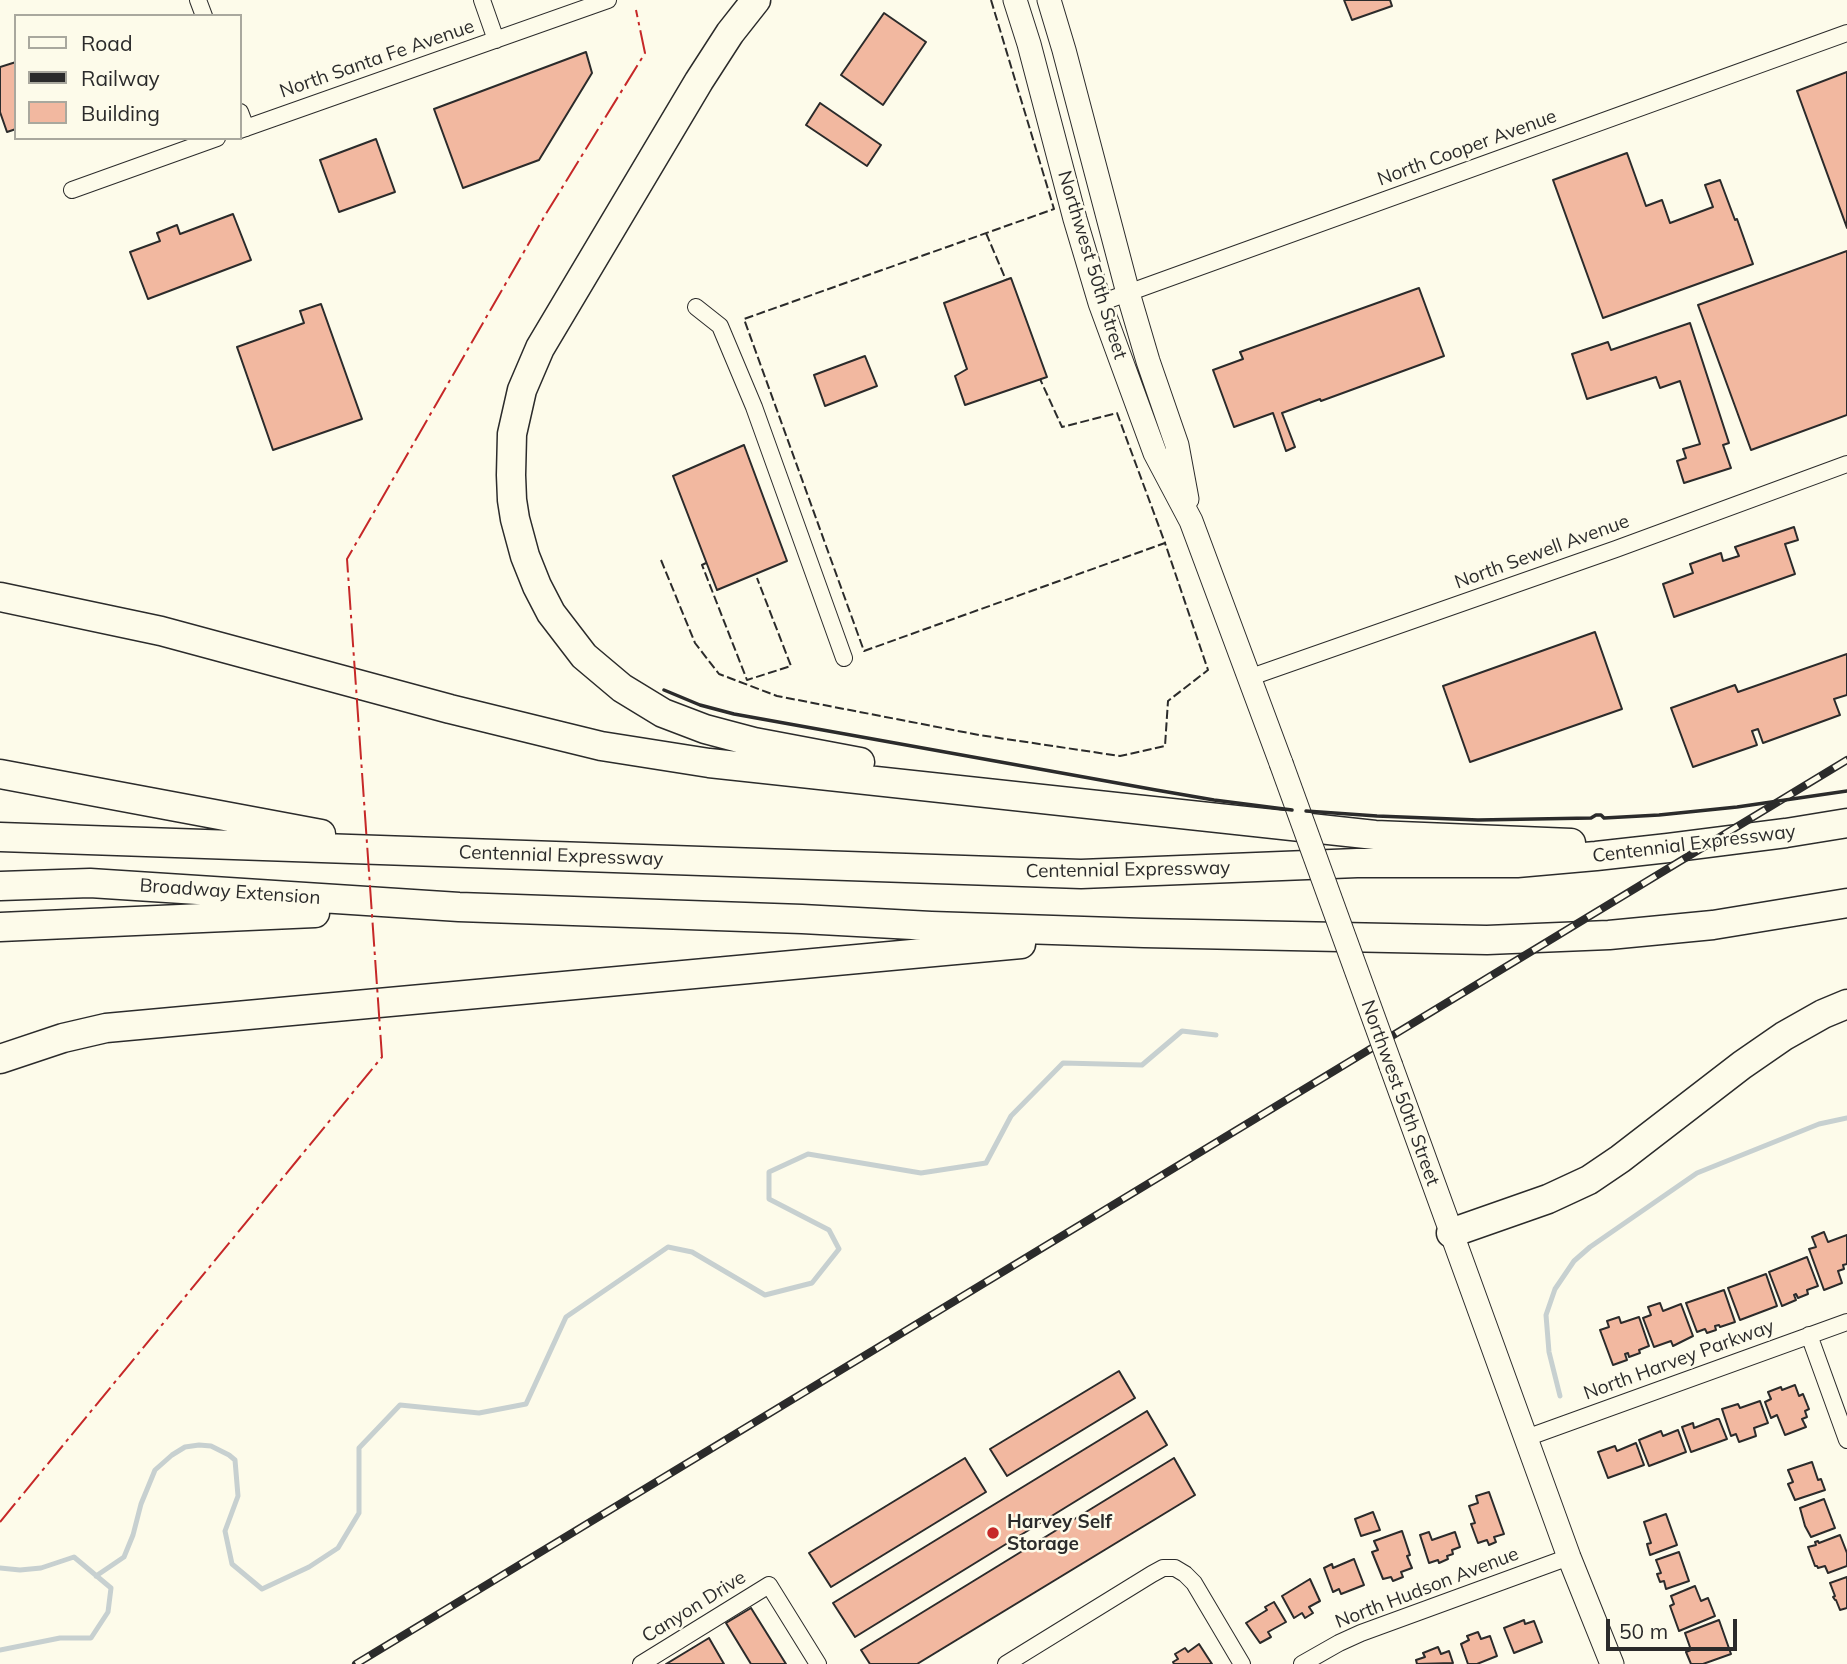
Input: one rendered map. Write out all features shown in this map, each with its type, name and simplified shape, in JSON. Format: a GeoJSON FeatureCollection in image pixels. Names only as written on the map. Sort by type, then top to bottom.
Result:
{"type":"FeatureCollection","features":[{"type":"Feature","properties":{"kind":"highway"},"geometry":{"type":"LineString","coordinates":[[756,0],[730,33],[692,92],[551,328],[526,379],[512,435],[511,475],[515,519],[531,573],[555,620],[584,656],[622,688],[676,719],[754,742],[1080,803]]}},
{"type":"Feature","properties":{"kind":"highway"},"geometry":{"type":"LineString","coordinates":[[0,597],[162,631],[450,709],[601,746],[709,762],[1375,835],[1668,848]]}},
{"type":"Feature","properties":{"kind":"highway"},"geometry":{"type":"LineString","coordinates":[[0,774],[406,850]]}},
{"type":"Feature","properties":{"kind":"highway","name":"Centennial Expressway"},"geometry":{"type":"LineString","coordinates":[[406,850],[1081,874],[1357,863],[1517,863],[1668,848],[1847,823]]}},
{"type":"Feature","properties":{"kind":"highway"},"geometry":{"type":"LineString","coordinates":[[0,837],[406,850]]}},
{"type":"Feature","properties":{"kind":"highway","name":"Broadway Extension"},"geometry":{"type":"LineString","coordinates":[[0,886],[90,883],[459,907]]}},
{"type":"Feature","properties":{"kind":"highway"},"geometry":{"type":"LineString","coordinates":[[0,927],[459,907],[1144,933],[1487,940],[1609,935],[1713,925],[1847,903]]}},
{"type":"Feature","properties":{"kind":"highway"},"geometry":{"type":"LineString","coordinates":[[10,1055],[106,1028],[1144,933]]}},
{"type":"Feature","properties":{"kind":"highway"},"geometry":{"type":"LineString","coordinates":[[1451,1233],[1548,1199],[1589,1180],[1784,1036],[1847,1004]]}},
{"type":"Feature","properties":{"kind":"main road","name":"Northwest 50th Street"},"geometry":{"type":"LineString","coordinates":[[1015,0],[1100,303],[1155,453],[1191,521],[1251,677],[1525,1438],[1612,1664]]}},
{"type":"Feature","properties":{"kind":"main road","name":"Northwest 50th Street"},"geometry":{"type":"LineString","coordinates":[[1049,0],[1128,293],[1177,445],[1191,521]]}},
{"type":"Feature","properties":{"kind":"street"},"geometry":{"type":"LineString","coordinates":[[482,0],[496,40]]}},
{"type":"Feature","properties":{"kind":"street","name":"North Santa Fe Avenue"},"geometry":{"type":"LineString","coordinates":[[243,129],[608,0]]}},
{"type":"Feature","properties":{"kind":"street","name":"North Cooper Avenue"},"geometry":{"type":"LineString","coordinates":[[1100,303],[1847,33]]}},
{"type":"Feature","properties":{"kind":"street"},"geometry":{"type":"LineString","coordinates":[[72,190],[212,140]]}},
{"type":"Feature","properties":{"kind":"street"},"geometry":{"type":"LineString","coordinates":[[696,307],[720,326],[754,407],[844,658]]}},
{"type":"Feature","properties":{"kind":"street","name":"North Sewell Avenue"},"geometry":{"type":"LineString","coordinates":[[1251,677],[1616,549],[1847,464]]}},
{"type":"Feature","properties":{"kind":"street","name":"North Harvey Parkway"},"geometry":{"type":"LineString","coordinates":[[1525,1438],[1847,1322]]}},
{"type":"Feature","properties":{"kind":"street"},"geometry":{"type":"LineString","coordinates":[[1809,1335],[1847,1440]]}},
{"type":"Feature","properties":{"kind":"street","name":"North Hudson Avenue"},"geometry":{"type":"LineString","coordinates":[[1301,1664],[1325,1658],[1361,1633],[1569,1557]]}},
{"type":"Feature","properties":{"kind":"street"},"geometry":{"type":"LineString","coordinates":[[1006,1664],[1163,1569],[1175,1568],[1194,1583],[1242,1664]]}},
{"type":"Feature","properties":{"kind":"street","name":"Canyon Drive"},"geometry":{"type":"LineString","coordinates":[[641,1664],[769,1585],[818,1664]]}},
{"type":"Feature","properties":{"kind":"building"},"geometry":{"type":"Polygon","coordinates":[[[1344,0],[1390,0],[1392,6],[1352,20],[1344,0]]]}},
{"type":"Feature","properties":{"kind":"building"},"geometry":{"type":"Polygon","coordinates":[[[884,13],[926,42],[883,105],[841,75],[884,13]]]}},
{"type":"Feature","properties":{"kind":"building"},"geometry":{"type":"Polygon","coordinates":[[[586,52],[592,73],[539,160],[463,188],[434,109],[586,52]]]}},
{"type":"Feature","properties":{"kind":"building"},"geometry":{"type":"Polygon","coordinates":[[[14,63],[14,130],[7,132],[0,112],[0,67],[14,63]]]}},
{"type":"Feature","properties":{"kind":"building"},"geometry":{"type":"Polygon","coordinates":[[[1847,72],[1847,228],[1797,91],[1847,72]]]}},
{"type":"Feature","properties":{"kind":"building"},"geometry":{"type":"Polygon","coordinates":[[[820,103],[881,145],[867,166],[806,125],[820,103]]]}},
{"type":"Feature","properties":{"kind":"building"},"geometry":{"type":"Polygon","coordinates":[[[376,139],[395,192],[339,212],[320,160],[376,139]]]}},
{"type":"Feature","properties":{"kind":"building"},"geometry":{"type":"Polygon","coordinates":[[[1627,153],[1646,206],[1662,200],[1670,223],[1713,207],[1705,185],[1720,180],[1753,264],[1603,318],[1553,180],[1627,153]]]}},
{"type":"Feature","properties":{"kind":"building"},"geometry":{"type":"Polygon","coordinates":[[[233,214],[251,260],[148,299],[130,252],[160,241],[157,233],[177,225],[180,234],[233,214]]]}},
{"type":"Feature","properties":{"kind":"building"},"geometry":{"type":"Polygon","coordinates":[[[1847,251],[1847,415],[1751,450],[1698,305],[1847,251]]]}},
{"type":"Feature","properties":{"kind":"building"},"geometry":{"type":"Polygon","coordinates":[[[1011,278],[1047,377],[965,405],[955,376],[967,369],[944,303],[1011,278]]]}},
{"type":"Feature","properties":{"kind":"building"},"geometry":{"type":"Polygon","coordinates":[[[1419,288],[1444,356],[1282,413],[1295,447],[1286,451],[1273,413],[1234,427],[1213,370],[1243,359],[1240,352],[1419,288]]]}},
{"type":"Feature","properties":{"kind":"building"},"geometry":{"type":"Polygon","coordinates":[[[321,304],[362,419],[273,450],[237,347],[304,323],[300,311],[321,304]]]}},
{"type":"Feature","properties":{"kind":"building"},"geometry":{"type":"Polygon","coordinates":[[[1690,323],[1729,443],[1723,445],[1731,468],[1684,483],[1677,461],[1686,458],[1683,449],[1700,444],[1680,381],[1660,388],[1656,377],[1587,399],[1572,354],[1608,342],[1611,350],[1690,323]]]}},
{"type":"Feature","properties":{"kind":"building"},"geometry":{"type":"Polygon","coordinates":[[[865,356],[877,386],[825,406],[814,375],[865,356]]]}},
{"type":"Feature","properties":{"kind":"building"},"geometry":{"type":"Polygon","coordinates":[[[744,445],[787,561],[717,590],[673,476],[744,445]]]}},
{"type":"Feature","properties":{"kind":"building"},"geometry":{"type":"Polygon","coordinates":[[[1794,527],[1798,540],[1785,544],[1795,574],[1674,617],[1663,584],[1693,573],[1690,564],[1721,553],[1723,561],[1739,556],[1735,547],[1794,527]]]}},
{"type":"Feature","properties":{"kind":"building"},"geometry":{"type":"Polygon","coordinates":[[[1595,632],[1622,709],[1470,762],[1443,686],[1595,632]]]}},
{"type":"Feature","properties":{"kind":"building"},"geometry":{"type":"Polygon","coordinates":[[[1847,654],[1847,695],[1834,699],[1840,715],[1763,743],[1758,729],[1752,731],[1757,745],[1693,767],[1671,708],[1735,685],[1738,692],[1847,654]]]}},
{"type":"Feature","properties":{"kind":"building"},"geometry":{"type":"Polygon","coordinates":[[[1824,1232],[1828,1242],[1847,1235],[1847,1264],[1843,1265],[1844,1269],[1838,1271],[1842,1283],[1824,1290],[1809,1249],[1816,1247],[1812,1237],[1824,1232]]]}},
{"type":"Feature","properties":{"kind":"building"},"geometry":{"type":"Polygon","coordinates":[[[1807,1257],[1818,1286],[1807,1290],[1808,1294],[1798,1298],[1794,1295],[1796,1300],[1782,1306],[1769,1272],[1807,1257]]]}},
{"type":"Feature","properties":{"kind":"building"},"geometry":{"type":"Polygon","coordinates":[[[1766,1274],[1777,1306],[1740,1320],[1728,1288],[1766,1274]]]}},
{"type":"Feature","properties":{"kind":"building"},"geometry":{"type":"Polygon","coordinates":[[[1724,1290],[1735,1322],[1715,1326],[1716,1330],[1707,1333],[1705,1329],[1697,1332],[1686,1303],[1724,1290]]]}},
{"type":"Feature","properties":{"kind":"building"},"geometry":{"type":"Polygon","coordinates":[[[1660,1303],[1663,1311],[1681,1304],[1693,1336],[1673,1346],[1671,1341],[1654,1347],[1643,1318],[1651,1315],[1648,1307],[1660,1303]]]}},
{"type":"Feature","properties":{"kind":"building"},"geometry":{"type":"Polygon","coordinates":[[[1619,1317],[1621,1323],[1639,1317],[1649,1346],[1629,1357],[1628,1353],[1625,1354],[1627,1360],[1613,1365],[1600,1330],[1609,1327],[1607,1321],[1619,1317]]]}},
{"type":"Feature","properties":{"kind":"building"},"geometry":{"type":"Polygon","coordinates":[[[1119,1371],[1135,1398],[1007,1476],[990,1449],[1119,1371]]]}},
{"type":"Feature","properties":{"kind":"building"},"geometry":{"type":"Polygon","coordinates":[[[1795,1385],[1799,1396],[1803,1394],[1809,1409],[1805,1411],[1807,1417],[1802,1419],[1806,1427],[1785,1435],[1777,1415],[1771,1418],[1765,1402],[1771,1399],[1768,1392],[1795,1385]]]}},
{"type":"Feature","properties":{"kind":"building"},"geometry":{"type":"Polygon","coordinates":[[[1760,1401],[1768,1423],[1754,1428],[1756,1436],[1739,1442],[1736,1434],[1731,1436],[1722,1409],[1738,1404],[1740,1408],[1760,1401]]]}},
{"type":"Feature","properties":{"kind":"building"},"geometry":{"type":"Polygon","coordinates":[[[1147,1411],[1167,1445],[855,1637],[833,1603],[1147,1411]]]}},
{"type":"Feature","properties":{"kind":"building"},"geometry":{"type":"Polygon","coordinates":[[[1717,1419],[1727,1439],[1691,1452],[1682,1427],[1693,1423],[1694,1428],[1717,1419]]]}},
{"type":"Feature","properties":{"kind":"building"},"geometry":{"type":"Polygon","coordinates":[[[1678,1430],[1686,1452],[1649,1466],[1639,1440],[1661,1431],[1663,1436],[1678,1430]]]}},
{"type":"Feature","properties":{"kind":"building"},"geometry":{"type":"Polygon","coordinates":[[[1636,1443],[1644,1465],[1608,1478],[1598,1452],[1615,1446],[1617,1451],[1636,1443]]]}},
{"type":"Feature","properties":{"kind":"building"},"geometry":{"type":"Polygon","coordinates":[[[965,1458],[986,1492],[831,1587],[809,1553],[965,1458]]]}},
{"type":"Feature","properties":{"kind":"building"},"geometry":{"type":"Polygon","coordinates":[[[1174,1458],[1195,1495],[917,1664],[870,1664],[861,1650],[1174,1458]]]}},
{"type":"Feature","properties":{"kind":"building"},"geometry":{"type":"Polygon","coordinates":[[[1812,1462],[1818,1480],[1821,1479],[1825,1490],[1795,1500],[1788,1484],[1793,1482],[1788,1470],[1812,1462]]]}},
{"type":"Feature","properties":{"kind":"building"},"geometry":{"type":"Polygon","coordinates":[[[1489,1492],[1504,1534],[1494,1537],[1496,1542],[1489,1545],[1487,1540],[1478,1543],[1471,1524],[1475,1523],[1469,1506],[1478,1503],[1476,1496],[1489,1492]]]}},
{"type":"Feature","properties":{"kind":"building"},"geometry":{"type":"Polygon","coordinates":[[[1824,1499],[1835,1528],[1811,1537],[1800,1508],[1824,1499]]]}},
{"type":"Feature","properties":{"kind":"building"},"geometry":{"type":"Polygon","coordinates":[[[1373,1512],[1380,1530],[1361,1536],[1355,1519],[1373,1512]]]}},
{"type":"Feature","properties":{"kind":"building"},"geometry":{"type":"Polygon","coordinates":[[[1666,1514],[1677,1545],[1650,1555],[1647,1544],[1651,1543],[1644,1522],[1666,1514]]]}},
{"type":"Feature","properties":{"kind":"building"},"geometry":{"type":"Polygon","coordinates":[[[1402,1531],[1412,1568],[1401,1572],[1403,1577],[1393,1581],[1391,1577],[1383,1579],[1372,1552],[1378,1550],[1374,1541],[1402,1531]]]}},
{"type":"Feature","properties":{"kind":"building"},"geometry":{"type":"Polygon","coordinates":[[[1429,1532],[1432,1540],[1455,1532],[1460,1547],[1452,1550],[1453,1554],[1447,1556],[1448,1559],[1429,1563],[1420,1535],[1429,1532]]]}},
{"type":"Feature","properties":{"kind":"building"},"geometry":{"type":"Polygon","coordinates":[[[1840,1535],[1847,1553],[1847,1566],[1828,1573],[1825,1566],[1815,1566],[1808,1547],[1816,1545],[1815,1542],[1840,1535]]]}},
{"type":"Feature","properties":{"kind":"building"},"geometry":{"type":"Polygon","coordinates":[[[1679,1552],[1689,1581],[1666,1589],[1664,1581],[1660,1582],[1657,1574],[1661,1573],[1656,1560],[1679,1552]]]}},
{"type":"Feature","properties":{"kind":"building"},"geometry":{"type":"Polygon","coordinates":[[[1354,1559],[1364,1585],[1341,1594],[1339,1589],[1333,1592],[1324,1568],[1332,1564],[1333,1568],[1354,1559]]]}},
{"type":"Feature","properties":{"kind":"building"},"geometry":{"type":"Polygon","coordinates":[[[1847,1577],[1847,1608],[1840,1610],[1830,1583],[1847,1577]]]}},
{"type":"Feature","properties":{"kind":"building"},"geometry":{"type":"Polygon","coordinates":[[[1310,1579],[1320,1601],[1309,1607],[1313,1613],[1305,1618],[1302,1613],[1294,1618],[1282,1596],[1310,1579]]]}},
{"type":"Feature","properties":{"kind":"building"},"geometry":{"type":"Polygon","coordinates":[[[1695,1586],[1701,1601],[1708,1598],[1715,1616],[1679,1631],[1670,1606],[1674,1604],[1671,1596],[1695,1586]]]}},
{"type":"Feature","properties":{"kind":"building"},"geometry":{"type":"Polygon","coordinates":[[[1274,1602],[1286,1622],[1268,1632],[1271,1637],[1260,1643],[1246,1623],[1267,1610],[1265,1607],[1274,1602]]]}},
{"type":"Feature","properties":{"kind":"building"},"geometry":{"type":"Polygon","coordinates":[[[751,1608],[786,1664],[751,1664],[726,1623],[751,1608]]]}},
{"type":"Feature","properties":{"kind":"building"},"geometry":{"type":"Polygon","coordinates":[[[1524,1620],[1525,1624],[1534,1621],[1542,1642],[1514,1653],[1504,1628],[1524,1620]]]}},
{"type":"Feature","properties":{"kind":"building"},"geometry":{"type":"Polygon","coordinates":[[[1719,1620],[1731,1654],[1703,1664],[1691,1664],[1686,1652],[1691,1650],[1685,1633],[1719,1620]]]}},
{"type":"Feature","properties":{"kind":"building"},"geometry":{"type":"Polygon","coordinates":[[[1478,1632],[1481,1639],[1490,1636],[1497,1656],[1477,1664],[1468,1664],[1461,1644],[1469,1640],[1467,1636],[1478,1632]]]}},
{"type":"Feature","properties":{"kind":"building"},"geometry":{"type":"Polygon","coordinates":[[[709,1638],[724,1664],[666,1664],[709,1638]]]}},
{"type":"Feature","properties":{"kind":"building"},"geometry":{"type":"Polygon","coordinates":[[[1199,1644],[1212,1664],[1174,1664],[1178,1659],[1175,1654],[1185,1648],[1188,1652],[1199,1644]]]}},
{"type":"Feature","properties":{"kind":"building"},"geometry":{"type":"Polygon","coordinates":[[[1438,1647],[1441,1654],[1449,1651],[1453,1663],[1417,1664],[1416,1660],[1425,1657],[1423,1653],[1438,1647]]]}},
{"type":"Feature","properties":{"kind":"waterway"},"geometry":{"type":"LineString","coordinates":[[96,1576],[124,1557],[155,1470],[185,1447],[199,1445],[211,1446],[235,1460],[238,1496],[225,1531],[232,1564],[262,1589],[309,1567],[338,1548],[359,1513],[359,1448],[400,1405],[479,1413],[526,1404],[566,1317],[668,1247],[692,1252],[765,1295],[812,1283],[839,1249],[829,1230],[769,1199],[769,1172],[808,1154],[921,1173],[986,1163],[1011,1116],[1063,1063],[1142,1065],[1182,1031],[1216,1035]]}},
{"type":"Feature","properties":{"kind":"waterway"},"geometry":{"type":"LineString","coordinates":[[1560,1396],[1549,1352],[1546,1315],[1555,1289],[1574,1261],[1697,1173],[1819,1124],[1847,1118]]}},
{"type":"Feature","properties":{"kind":"waterway"},"geometry":{"type":"LineString","coordinates":[[0,1568],[41,1568],[74,1557],[111,1588],[108,1612],[91,1638],[60,1638],[0,1650]]}},
{"type":"Feature","properties":{"kind":"railway"},"geometry":{"type":"LineString","coordinates":[[356,1664],[1847,760]]}},
{"type":"Feature","properties":{"kind":"fence"},"geometry":{"type":"LineString","coordinates":[[991,0],[1054,209],[744,319],[864,651],[1165,543],[1117,413],[1062,427],[1040,379]]}},
{"type":"Feature","properties":{"kind":"fence"},"geometry":{"type":"LineString","coordinates":[[986,233],[1006,280]]}},
{"type":"Feature","properties":{"kind":"fence"},"geometry":{"type":"LineString","coordinates":[[661,560],[695,643],[719,674],[777,696],[979,735],[1120,756],[1165,746],[1168,701],[1208,670],[1165,543]]}},
{"type":"Feature","properties":{"kind":"fence"},"geometry":{"type":"LineString","coordinates":[[706,563],[702,565],[747,680],[791,666],[757,578]]}},
{"type":"Feature","properties":{"kind":"wall"},"geometry":{"type":"LineString","coordinates":[[664,690],[700,705],[734,714],[1214,800],[1292,810]]}},
{"type":"Feature","properties":{"kind":"wall"},"geometry":{"type":"LineString","coordinates":[[1306,811],[1478,820],[1591,818],[1596,815],[1604,818],[1737,807],[1847,791]]}},
{"type":"Feature","properties":{"kind":"power"},"geometry":{"type":"LineString","coordinates":[[0,1522],[382,1057],[347,559],[544,217],[645,53],[636,10]]}},
{"type":"Feature","properties":{"kind":"place","name":"Harvey Self Storage"},"geometry":{"type":"Point","coordinates":[993,1533]}}]}
